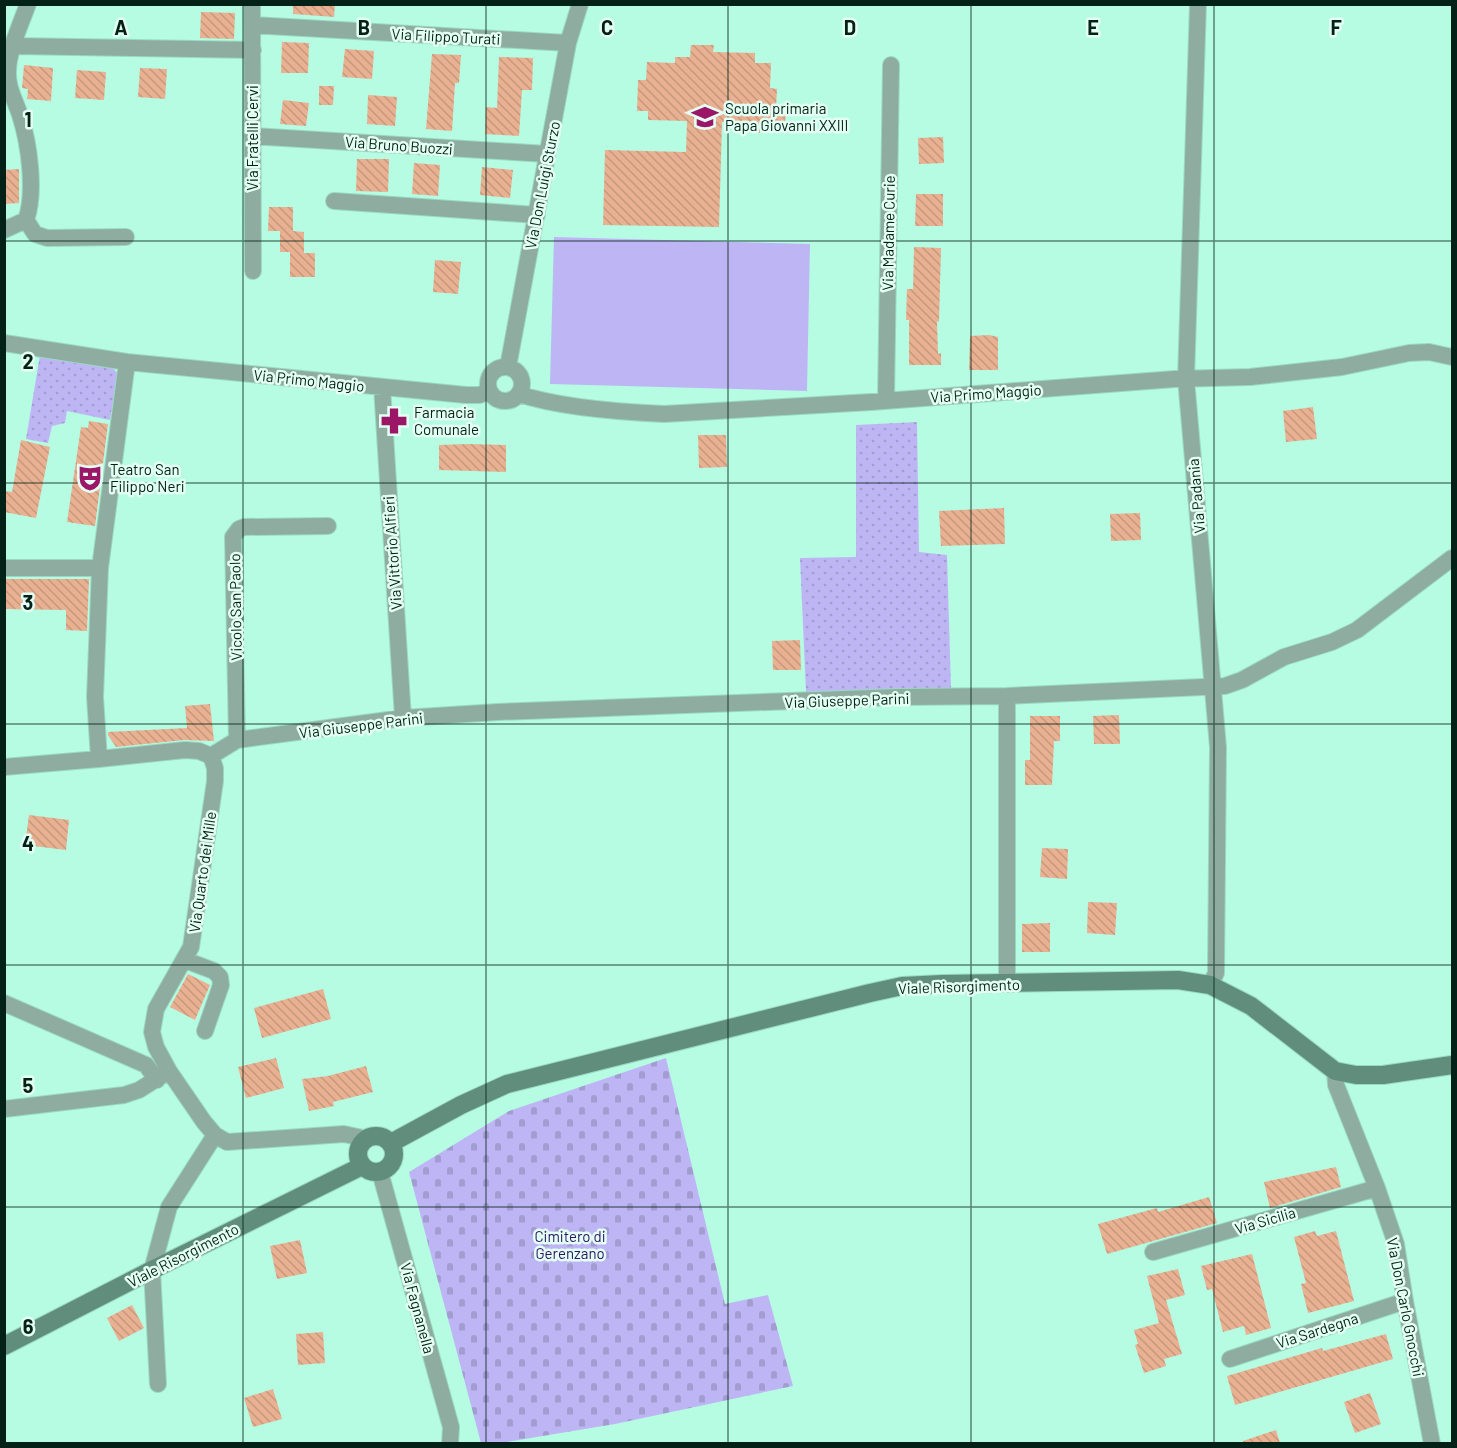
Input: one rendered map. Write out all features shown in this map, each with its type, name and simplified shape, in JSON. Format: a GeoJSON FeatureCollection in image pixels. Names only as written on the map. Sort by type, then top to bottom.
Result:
{"type":"FeatureCollection","features":[{"type":"Feature","properties":{"kind":"street"},"geometry":{"type":"LineString","coordinates":[[4,230],[26,220],[30,209],[27,147],[20,117],[8,84],[8,68],[28,4]]}},
{"type":"Feature","properties":{"kind":"street","name":"Via Fratelli Cervi"},"geometry":{"type":"LineString","coordinates":[[252,4],[253,271]]}},
{"type":"Feature","properties":{"kind":"street","name":"Via Don Luigi Sturzo"},"geometry":{"type":"LineString","coordinates":[[508,367],[568,43],[580,4]]}},
{"type":"Feature","properties":{"kind":"street","name":"Via Padania"},"geometry":{"type":"LineString","coordinates":[[1198,4],[1186,379],[1218,747],[1216,973],[1210,986]]}},
{"type":"Feature","properties":{"kind":"street","name":"Via Filippo Turati"},"geometry":{"type":"LineString","coordinates":[[252,25],[568,43]]}},
{"type":"Feature","properties":{"kind":"street"},"geometry":{"type":"LineString","coordinates":[[14,46],[253,50]]}},
{"type":"Feature","properties":{"kind":"street","name":"Via Madame Curie"},"geometry":{"type":"LineString","coordinates":[[886,401],[891,65]]}},
{"type":"Feature","properties":{"kind":"street","name":"Via Bruno Buozzi"},"geometry":{"type":"LineString","coordinates":[[252,136],[547,154]]}},
{"type":"Feature","properties":{"kind":"street"},"geometry":{"type":"LineString","coordinates":[[334,201],[537,215]]}},
{"type":"Feature","properties":{"kind":"street"},"geometry":{"type":"LineString","coordinates":[[26,220],[34,234],[47,238],[126,237]]}},
{"type":"Feature","properties":{"kind":"street","name":"Via Primo Maggio"},"geometry":{"type":"LineString","coordinates":[[4,343],[128,362],[382,387],[466,395],[480,395],[489,390]]}},
{"type":"Feature","properties":{"kind":"street","name":"Via Primo Maggio"},"geometry":{"type":"LineString","coordinates":[[519,394],[547,401],[634,413],[664,414],[886,401],[1186,379],[1250,377],[1318,370],[1409,353],[1429,352],[1452,357]]}},
{"type":"Feature","properties":{"kind":"street"},"geometry":{"type":"LineString","coordinates":[[99,759],[95,697],[100,568],[128,362]]}},
{"type":"Feature","properties":{"kind":"street"},"geometry":{"type":"LineString","coordinates":[[508,367],[517,373],[522,383],[519,394],[505,401],[495,398],[489,390],[488,380],[490,375],[498,369],[508,367]]}},
{"type":"Feature","properties":{"kind":"street","name":"Via Vittorio Alfieri"},"geometry":{"type":"LineString","coordinates":[[382,387],[403,718]]}},
{"type":"Feature","properties":{"kind":"street","name":"Vicolo San Paolo"},"geometry":{"type":"LineString","coordinates":[[237,740],[233,537],[244,526],[328,525]]}},
{"type":"Feature","properties":{"kind":"street","name":"Via Giuseppe Parini"},"geometry":{"type":"LineString","coordinates":[[211,756],[237,740],[403,718],[498,712],[1214,687],[1242,680],[1284,657],[1332,642],[1357,630],[1452,558]]}},
{"type":"Feature","properties":{"kind":"street"},"geometry":{"type":"LineString","coordinates":[[4,568],[100,568]]}},
{"type":"Feature","properties":{"kind":"street"},"geometry":{"type":"LineString","coordinates":[[1006,983],[1007,696]]}},
{"type":"Feature","properties":{"kind":"street"},"geometry":{"type":"LineString","coordinates":[[4,767],[185,750],[199,751],[211,756]]}},
{"type":"Feature","properties":{"kind":"street","name":"Via Quarto dei Mille"},"geometry":{"type":"LineString","coordinates":[[211,756],[215,768],[215,781],[191,947],[156,1010],[152,1032],[163,1075],[215,1135]]}},
{"type":"Feature","properties":{"kind":"street"},"geometry":{"type":"LineString","coordinates":[[185,960],[214,971],[220,977],[221,985],[205,1031]]}},
{"type":"Feature","properties":{"kind":"street","name":"Viale Risorgimento"},"geometry":{"type":"LineString","coordinates":[[391,1143],[483,1094],[533,1077],[902,986],[1178,980],[1210,986],[1251,1006],[1335,1071]]}},
{"type":"Feature","properties":{"kind":"street"},"geometry":{"type":"LineString","coordinates":[[4,1003],[146,1065],[163,1075],[139,1090],[124,1095],[4,1109]]}},
{"type":"Feature","properties":{"kind":"street"},"geometry":{"type":"LineString","coordinates":[[1335,1071],[1356,1075],[1383,1075],[1452,1065]]}},
{"type":"Feature","properties":{"kind":"street","name":"Via Don Carlo Gnocchi"},"geometry":{"type":"LineString","coordinates":[[1335,1071],[1336,1085],[1377,1188],[1396,1244],[1432,1443]]}},
{"type":"Feature","properties":{"kind":"street"},"geometry":{"type":"LineString","coordinates":[[158,1384],[152,1270],[169,1207],[215,1135],[227,1142],[344,1134],[367,1139]]}},
{"type":"Feature","properties":{"kind":"street"},"geometry":{"type":"LineString","coordinates":[[377,1136],[391,1143],[394,1158],[389,1167],[380,1172],[370,1172],[362,1166],[358,1154],[362,1143],[367,1139],[377,1136]]}},
{"type":"Feature","properties":{"kind":"street","name":"Viale Risorgimento"},"geometry":{"type":"LineString","coordinates":[[4,1346],[362,1166]]}},
{"type":"Feature","properties":{"kind":"street","name":"Via Fagnanella"},"geometry":{"type":"LineString","coordinates":[[380,1172],[451,1427],[450,1443]]}},
{"type":"Feature","properties":{"kind":"street","name":"Via Sicilia"},"geometry":{"type":"LineString","coordinates":[[1153,1252],[1377,1188]]}},
{"type":"Feature","properties":{"kind":"street","name":"Via Sardegna"},"geometry":{"type":"LineString","coordinates":[[1230,1359],[1405,1301]]}},
{"type":"Feature","properties":{"kind":"green space"},"geometry":{"type":"Polygon","coordinates":[[[554,237],[810,244],[807,391],[550,384],[554,237]]]}},
{"type":"Feature","properties":{"kind":"green space"},"geometry":{"type":"Polygon","coordinates":[[[40,355],[109,364],[118,374],[110,420],[67,411],[65,423],[52,426],[48,443],[26,439],[40,355]]]}},
{"type":"Feature","properties":{"kind":"green space"},"geometry":{"type":"Polygon","coordinates":[[[917,422],[919,552],[947,555],[951,689],[806,692],[800,558],[856,557],[856,425],[917,422]]]}},
{"type":"Feature","properties":{"kind":"green space","name":"Cimitero di Gerenzano"},"geometry":{"type":"Polygon","coordinates":[[[666,1058],[725,1304],[768,1295],[793,1386],[615,1424],[501,1443],[481,1443],[409,1172],[509,1111],[666,1058]]]}},
{"type":"Feature","properties":{"kind":"building"},"geometry":{"type":"Polygon","coordinates":[[[293,4],[335,4],[334,17],[293,14],[293,4]]]}},
{"type":"Feature","properties":{"kind":"building"},"geometry":{"type":"Polygon","coordinates":[[[201,12],[235,13],[234,39],[200,38],[201,12]]]}},
{"type":"Feature","properties":{"kind":"building"},"geometry":{"type":"Polygon","coordinates":[[[282,42],[309,43],[308,73],[281,73],[282,42]]]}},
{"type":"Feature","properties":{"kind":"building"},"geometry":{"type":"Polygon","coordinates":[[[691,45],[714,45],[713,52],[755,53],[755,63],[771,63],[770,88],[777,89],[776,108],[786,108],[785,125],[760,125],[760,133],[744,133],[744,122],[722,122],[719,227],[603,225],[605,150],[686,152],[687,121],[648,120],[648,111],[637,111],[638,80],[646,80],[647,62],[675,63],[675,57],[690,57],[691,45]]]}},
{"type":"Feature","properties":{"kind":"building"},"geometry":{"type":"Polygon","coordinates":[[[345,49],[374,51],[372,79],[342,77],[345,49]]]}},
{"type":"Feature","properties":{"kind":"building"},"geometry":{"type":"Polygon","coordinates":[[[432,54],[461,55],[459,83],[455,83],[452,131],[426,129],[432,54]]]}},
{"type":"Feature","properties":{"kind":"building"},"geometry":{"type":"Polygon","coordinates":[[[499,57],[533,58],[532,90],[522,90],[519,136],[485,134],[486,107],[497,108],[499,57]]]}},
{"type":"Feature","properties":{"kind":"building"},"geometry":{"type":"Polygon","coordinates":[[[24,65],[53,68],[51,101],[27,99],[28,89],[22,88],[24,65]]]}},
{"type":"Feature","properties":{"kind":"building"},"geometry":{"type":"Polygon","coordinates":[[[140,68],[167,69],[165,99],[138,97],[140,68]]]}},
{"type":"Feature","properties":{"kind":"building"},"geometry":{"type":"Polygon","coordinates":[[[77,70],[106,72],[104,100],[75,98],[77,70]]]}},
{"type":"Feature","properties":{"kind":"building"},"geometry":{"type":"Polygon","coordinates":[[[319,86],[334,86],[333,105],[319,105],[319,86]]]}},
{"type":"Feature","properties":{"kind":"building"},"geometry":{"type":"Polygon","coordinates":[[[368,95],[397,97],[395,126],[367,124],[368,95]]]}},
{"type":"Feature","properties":{"kind":"building"},"geometry":{"type":"Polygon","coordinates":[[[283,100],[309,103],[306,126],[280,124],[283,100]]]}},
{"type":"Feature","properties":{"kind":"building"},"geometry":{"type":"Polygon","coordinates":[[[943,137],[944,163],[919,164],[918,138],[943,137]]]}},
{"type":"Feature","properties":{"kind":"building"},"geometry":{"type":"Polygon","coordinates":[[[357,159],[389,159],[388,192],[356,191],[357,159]]]}},
{"type":"Feature","properties":{"kind":"building"},"geometry":{"type":"Polygon","coordinates":[[[414,163],[440,165],[438,196],[412,194],[414,163]]]}},
{"type":"Feature","properties":{"kind":"building"},"geometry":{"type":"Polygon","coordinates":[[[482,167],[513,170],[510,198],[480,195],[482,167]]]}},
{"type":"Feature","properties":{"kind":"building"},"geometry":{"type":"Polygon","coordinates":[[[19,169],[19,203],[4,204],[4,170],[19,169]]]}},
{"type":"Feature","properties":{"kind":"building"},"geometry":{"type":"Polygon","coordinates":[[[916,194],[943,194],[943,226],[915,226],[916,194]]]}},
{"type":"Feature","properties":{"kind":"building"},"geometry":{"type":"Polygon","coordinates":[[[269,207],[293,207],[293,231],[304,232],[304,253],[315,253],[315,277],[290,277],[290,252],[280,252],[280,231],[268,231],[269,207]]]}},
{"type":"Feature","properties":{"kind":"building"},"geometry":{"type":"Polygon","coordinates":[[[914,247],[941,248],[939,322],[937,321],[938,354],[941,353],[941,365],[909,365],[909,320],[906,320],[907,289],[913,289],[914,247]]]}},
{"type":"Feature","properties":{"kind":"building"},"geometry":{"type":"Polygon","coordinates":[[[435,260],[461,262],[458,294],[433,292],[435,260]]]}},
{"type":"Feature","properties":{"kind":"building"},"geometry":{"type":"Polygon","coordinates":[[[970,336],[998,337],[998,370],[969,370],[970,336]]]}},
{"type":"Feature","properties":{"kind":"building"},"geometry":{"type":"Polygon","coordinates":[[[1313,407],[1317,439],[1286,442],[1283,411],[1313,407]]]}},
{"type":"Feature","properties":{"kind":"building","name":"Teatro San Filippo Neri"},"geometry":{"type":"Polygon","coordinates":[[[89,421],[108,424],[95,526],[67,522],[81,427],[88,428],[89,421]]]}},
{"type":"Feature","properties":{"kind":"building"},"geometry":{"type":"Polygon","coordinates":[[[698,435],[726,435],[727,467],[699,468],[698,435]]]}},
{"type":"Feature","properties":{"kind":"building"},"geometry":{"type":"Polygon","coordinates":[[[21,440],[50,447],[36,518],[4,512],[4,491],[12,492],[21,440]]]}},
{"type":"Feature","properties":{"kind":"building"},"geometry":{"type":"Polygon","coordinates":[[[439,445],[506,445],[506,472],[439,470],[439,445]]]}},
{"type":"Feature","properties":{"kind":"building"},"geometry":{"type":"Polygon","coordinates":[[[1004,508],[1005,544],[941,546],[939,511],[1004,508]]]}},
{"type":"Feature","properties":{"kind":"building"},"geometry":{"type":"Polygon","coordinates":[[[1140,513],[1141,540],[1111,541],[1110,514],[1140,513]]]}},
{"type":"Feature","properties":{"kind":"building"},"geometry":{"type":"Polygon","coordinates":[[[4,579],[89,579],[87,631],[66,630],[66,610],[4,609],[4,579]]]}},
{"type":"Feature","properties":{"kind":"building"},"geometry":{"type":"Polygon","coordinates":[[[800,640],[801,670],[773,670],[772,641],[800,640]]]}},
{"type":"Feature","properties":{"kind":"building"},"geometry":{"type":"Polygon","coordinates":[[[210,704],[214,741],[184,740],[116,747],[108,735],[108,732],[187,728],[185,706],[210,704]]]}},
{"type":"Feature","properties":{"kind":"building"},"geometry":{"type":"Polygon","coordinates":[[[1119,715],[1120,744],[1094,744],[1093,716],[1119,715]]]}},
{"type":"Feature","properties":{"kind":"building"},"geometry":{"type":"Polygon","coordinates":[[[1030,716],[1060,716],[1060,741],[1054,741],[1052,785],[1025,785],[1025,760],[1030,760],[1030,716]]]}},
{"type":"Feature","properties":{"kind":"building"},"geometry":{"type":"Polygon","coordinates":[[[29,815],[69,820],[66,850],[25,845],[29,815]]]}},
{"type":"Feature","properties":{"kind":"building"},"geometry":{"type":"Polygon","coordinates":[[[1042,848],[1068,849],[1067,879],[1040,877],[1042,848]]]}},
{"type":"Feature","properties":{"kind":"building"},"geometry":{"type":"Polygon","coordinates":[[[1088,902],[1117,903],[1115,935],[1087,933],[1088,902]]]}},
{"type":"Feature","properties":{"kind":"building"},"geometry":{"type":"Polygon","coordinates":[[[1050,923],[1050,952],[1022,952],[1022,924],[1050,923]]]}},
{"type":"Feature","properties":{"kind":"building"},"geometry":{"type":"Polygon","coordinates":[[[188,974],[210,985],[195,1020],[170,1007],[188,974]]]}},
{"type":"Feature","properties":{"kind":"building"},"geometry":{"type":"Polygon","coordinates":[[[323,989],[331,1019],[262,1038],[254,1008],[323,989]]]}},
{"type":"Feature","properties":{"kind":"building"},"geometry":{"type":"Polygon","coordinates":[[[276,1058],[284,1088],[246,1098],[238,1067],[276,1058]]]}},
{"type":"Feature","properties":{"kind":"building"},"geometry":{"type":"Polygon","coordinates":[[[366,1066],[373,1092],[333,1102],[334,1106],[309,1111],[302,1079],[328,1076],[366,1066]]]}},
{"type":"Feature","properties":{"kind":"building"},"geometry":{"type":"Polygon","coordinates":[[[1336,1167],[1341,1187],[1270,1208],[1264,1182],[1336,1167]]]}},
{"type":"Feature","properties":{"kind":"building"},"geometry":{"type":"Polygon","coordinates":[[[1209,1197],[1217,1223],[1107,1254],[1098,1224],[1157,1208],[1158,1212],[1209,1197]]]}},
{"type":"Feature","properties":{"kind":"building"},"geometry":{"type":"Polygon","coordinates":[[[1315,1231],[1317,1236],[1336,1231],[1354,1301],[1308,1313],[1301,1284],[1306,1283],[1294,1237],[1315,1231]]]}},
{"type":"Feature","properties":{"kind":"building"},"geometry":{"type":"Polygon","coordinates":[[[300,1240],[307,1273],[277,1279],[270,1246],[300,1240]]]}},
{"type":"Feature","properties":{"kind":"building"},"geometry":{"type":"Polygon","coordinates":[[[1252,1254],[1271,1328],[1246,1335],[1244,1326],[1223,1332],[1212,1289],[1207,1290],[1201,1266],[1252,1254]]]}},
{"type":"Feature","properties":{"kind":"building"},"geometry":{"type":"Polygon","coordinates":[[[1178,1269],[1185,1295],[1166,1300],[1182,1354],[1164,1359],[1166,1366],[1144,1373],[1135,1345],[1138,1344],[1134,1330],[1159,1323],[1147,1276],[1178,1269]]]}},
{"type":"Feature","properties":{"kind":"building"},"geometry":{"type":"Polygon","coordinates":[[[132,1305],[144,1328],[119,1341],[107,1318],[132,1305]]]}},
{"type":"Feature","properties":{"kind":"building"},"geometry":{"type":"Polygon","coordinates":[[[323,1332],[325,1363],[298,1365],[296,1334],[323,1332]]]}},
{"type":"Feature","properties":{"kind":"building"},"geometry":{"type":"Polygon","coordinates":[[[1386,1334],[1393,1359],[1235,1405],[1227,1376],[1322,1348],[1323,1351],[1386,1334]]]}},
{"type":"Feature","properties":{"kind":"building"},"geometry":{"type":"Polygon","coordinates":[[[273,1389],[282,1419],[253,1427],[244,1398],[273,1389]]]}},
{"type":"Feature","properties":{"kind":"building"},"geometry":{"type":"Polygon","coordinates":[[[1370,1393],[1381,1424],[1355,1433],[1344,1402],[1370,1393]]]}},
{"type":"Feature","properties":{"kind":"building"},"geometry":{"type":"Polygon","coordinates":[[[1276,1430],[1280,1443],[1243,1443],[1243,1441],[1276,1430]]]}},
{"type":"Feature","properties":{"kind":"place","name":"Scuola primaria Papa Giovanni XXIII"},"geometry":{"type":"Point","coordinates":[705,117]}},
{"type":"Feature","properties":{"kind":"place","name":"Farmacia Comunale"},"geometry":{"type":"Point","coordinates":[394,421]}},
{"type":"Feature","properties":{"kind":"place","name":"Teatro San Filippo Neri"},"geometry":{"type":"Point","coordinates":[90,478]}}]}
